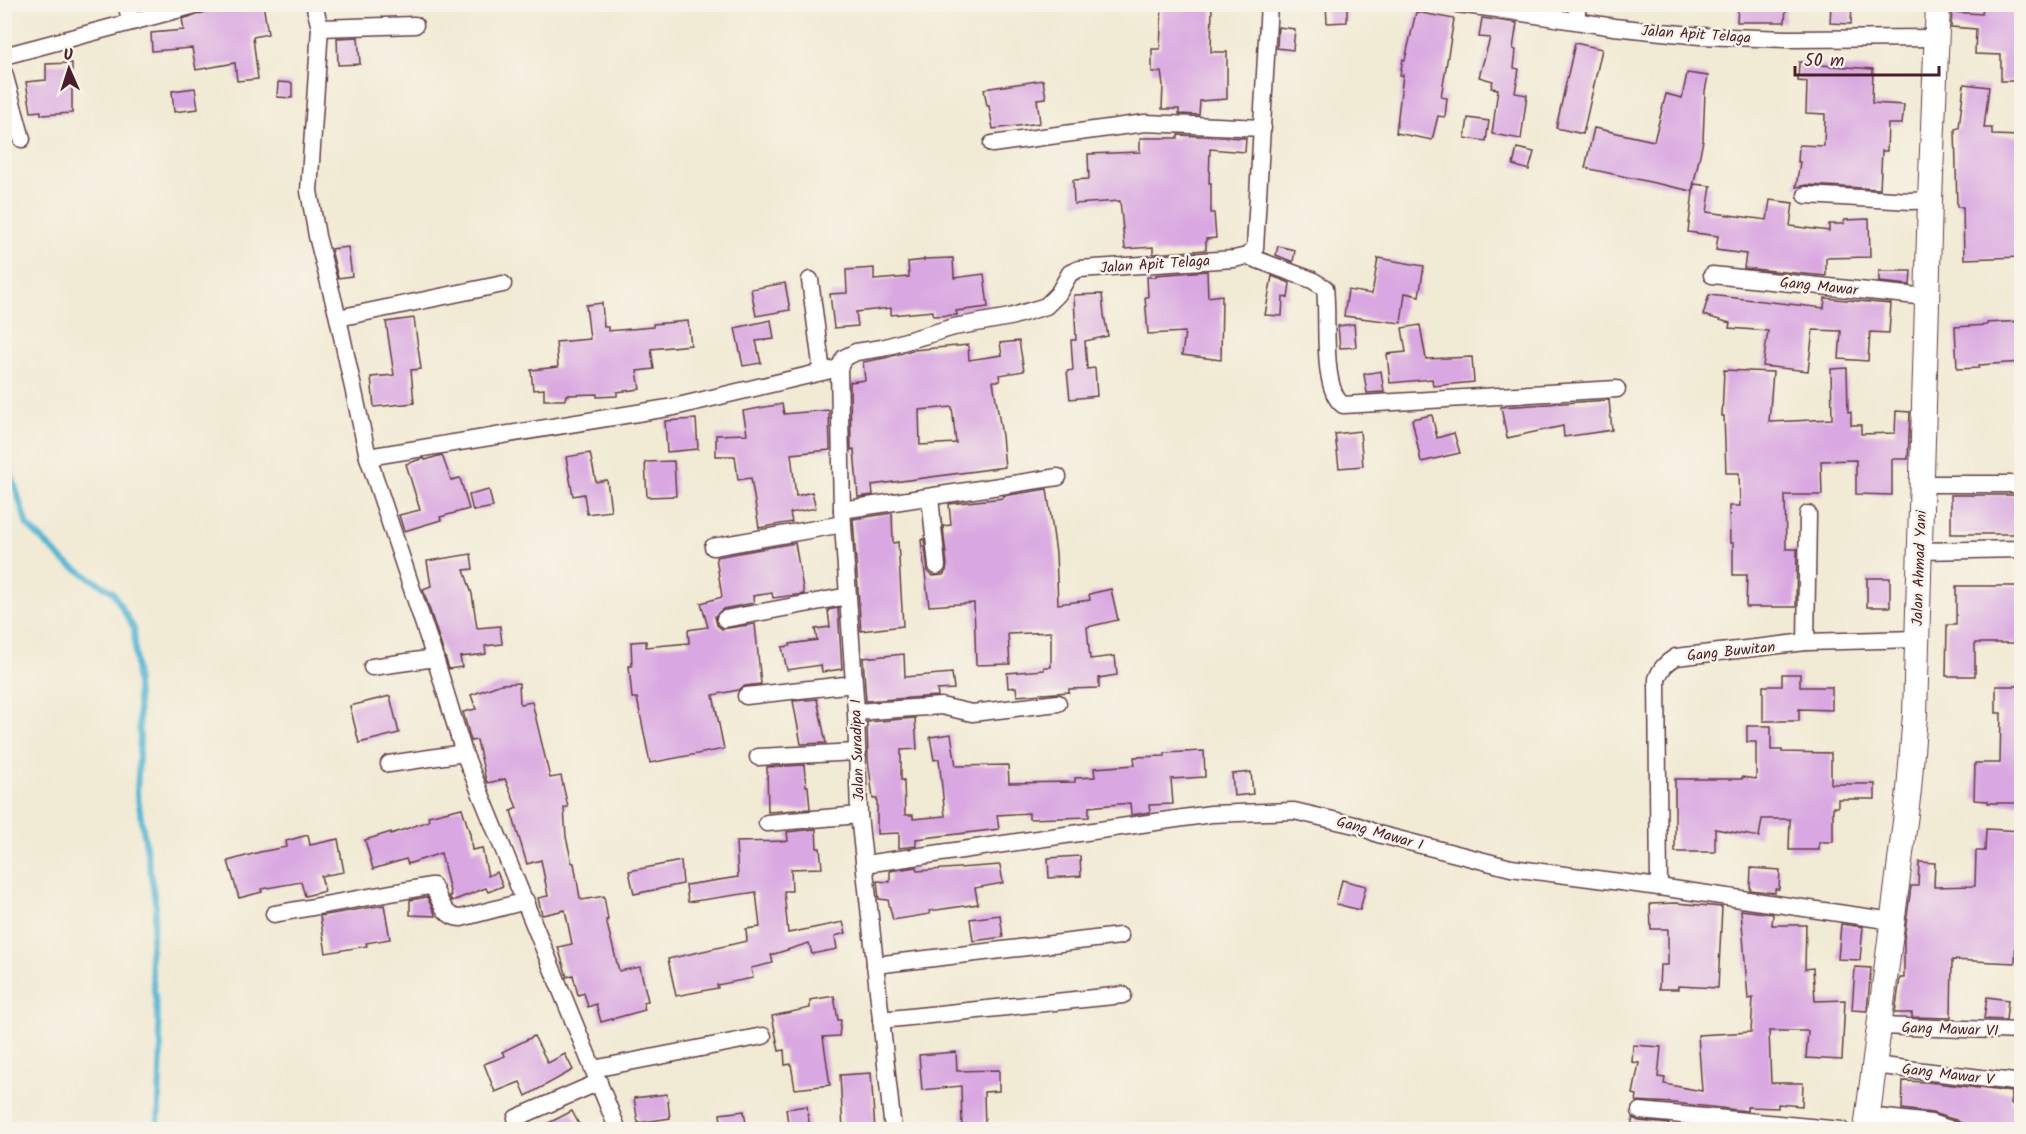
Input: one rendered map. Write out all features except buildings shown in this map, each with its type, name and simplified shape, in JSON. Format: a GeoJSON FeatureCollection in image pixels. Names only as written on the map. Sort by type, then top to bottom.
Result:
{"type":"FeatureCollection","features":[{"type":"Feature","properties":{"kind":"main road","name":"Jalan Ahmad Yani"},"geometry":{"type":"LineString","coordinates":[[1867,1123],[1909,790],[1915,714],[1938,4]]}},
{"type":"Feature","properties":{"kind":"street"},"geometry":{"type":"LineString","coordinates":[[126,4],[131,22]]}},
{"type":"Feature","properties":{"kind":"street"},"geometry":{"type":"LineString","coordinates":[[4,56],[199,4]]}},
{"type":"Feature","properties":{"kind":"street"},"geometry":{"type":"LineString","coordinates":[[314,4],[320,28],[309,191],[317,236],[338,318],[368,456],[464,753],[618,1130]]}},
{"type":"Feature","properties":{"kind":"street"},"geometry":{"type":"LineString","coordinates":[[1269,4],[1255,248],[1247,256],[1312,280],[1325,288],[1331,386],[1339,402],[1343,405],[1617,390]]}},
{"type":"Feature","properties":{"kind":"street","name":"Jalan Apit Telaga"},"geometry":{"type":"LineString","coordinates":[[1457,4],[1577,12],[1614,27],[1700,36],[1787,39],[1936,38]]}},
{"type":"Feature","properties":{"kind":"street"},"geometry":{"type":"LineString","coordinates":[[320,28],[414,25]]}},
{"type":"Feature","properties":{"kind":"street"},"geometry":{"type":"LineString","coordinates":[[4,73],[22,139]]}},
{"type":"Feature","properties":{"kind":"street"},"geometry":{"type":"LineString","coordinates":[[992,144],[1145,123],[1263,128]]}},
{"type":"Feature","properties":{"kind":"street"},"geometry":{"type":"LineString","coordinates":[[1806,195],[1930,200]]}},
{"type":"Feature","properties":{"kind":"street","name":"Jalan Apit Telaga"},"geometry":{"type":"LineString","coordinates":[[830,370],[855,352],[882,348],[954,327],[1010,317],[1046,306],[1058,294],[1070,273],[1080,270],[1234,259],[1247,256]]}},
{"type":"Feature","properties":{"kind":"street","name":"Gang Mawar"},"geometry":{"type":"LineString","coordinates":[[1712,275],[1927,297]]}},
{"type":"Feature","properties":{"kind":"street","name":"Jalan Suradipa I"},"geometry":{"type":"LineString","coordinates":[[810,280],[830,370],[843,517],[856,712],[859,815],[893,1130]]}},
{"type":"Feature","properties":{"kind":"street"},"geometry":{"type":"LineString","coordinates":[[338,318],[503,284]]}},
{"type":"Feature","properties":{"kind":"street"},"geometry":{"type":"LineString","coordinates":[[368,456],[674,407],[830,370]]}},
{"type":"Feature","properties":{"kind":"street"},"geometry":{"type":"LineString","coordinates":[[712,547],[930,497],[1058,477]]}},
{"type":"Feature","properties":{"kind":"street"},"geometry":{"type":"LineString","coordinates":[[1922,484],[2022,484]]}},
{"type":"Feature","properties":{"kind":"street"},"geometry":{"type":"LineString","coordinates":[[930,497],[937,566]]}},
{"type":"Feature","properties":{"kind":"street"},"geometry":{"type":"LineString","coordinates":[[1806,642],[1808,514]]}},
{"type":"Feature","properties":{"kind":"street"},"geometry":{"type":"LineString","coordinates":[[1920,551],[2022,549]]}},
{"type":"Feature","properties":{"kind":"street"},"geometry":{"type":"LineString","coordinates":[[725,619],[848,596]]}},
{"type":"Feature","properties":{"kind":"street","name":"Gang Buwitan"},"geometry":{"type":"LineString","coordinates":[[1659,887],[1657,679],[1666,662],[1676,657],[1806,642],[1917,639]]}},
{"type":"Feature","properties":{"kind":"street"},"geometry":{"type":"LineString","coordinates":[[372,667],[435,658]]}},
{"type":"Feature","properties":{"kind":"street"},"geometry":{"type":"LineString","coordinates":[[746,696],[854,684]]}},
{"type":"Feature","properties":{"kind":"street"},"geometry":{"type":"LineString","coordinates":[[856,712],[941,706],[979,713],[1058,703]]}},
{"type":"Feature","properties":{"kind":"street"},"geometry":{"type":"LineString","coordinates":[[758,757],[857,752]]}},
{"type":"Feature","properties":{"kind":"street"},"geometry":{"type":"LineString","coordinates":[[389,764],[464,753]]}},
{"type":"Feature","properties":{"kind":"street","name":"Gang Mawar I"},"geometry":{"type":"LineString","coordinates":[[865,864],[1211,814],[1294,812],[1359,826],[1378,834],[1510,868],[1893,921]]}},
{"type":"Feature","properties":{"kind":"street"},"geometry":{"type":"LineString","coordinates":[[767,823],[859,815]]}},
{"type":"Feature","properties":{"kind":"street"},"geometry":{"type":"LineString","coordinates":[[274,915],[430,886],[433,886],[449,916],[455,918],[526,901]]}},
{"type":"Feature","properties":{"kind":"street"},"geometry":{"type":"LineString","coordinates":[[875,965],[1120,936]]}},
{"type":"Feature","properties":{"kind":"street"},"geometry":{"type":"LineString","coordinates":[[881,1020],[1123,995]]}},
{"type":"Feature","properties":{"kind":"street","name":"Gang Mawar VI"},"geometry":{"type":"LineString","coordinates":[[1879,1026],[2022,1031]]}},
{"type":"Feature","properties":{"kind":"street"},"geometry":{"type":"LineString","coordinates":[[516,1118],[596,1076],[763,1036]]}},
{"type":"Feature","properties":{"kind":"street","name":"Gang Mawar V"},"geometry":{"type":"LineString","coordinates":[[1874,1065],[2022,1083]]}},
{"type":"Feature","properties":{"kind":"street"},"geometry":{"type":"LineString","coordinates":[[1640,1111],[1841,1130]]}},
{"type":"Feature","properties":{"kind":"street"},"geometry":{"type":"LineString","coordinates":[[1867,1123],[1931,1123],[1953,1130]]}},
{"type":"Feature","properties":{"kind":"waterway"},"geometry":{"type":"LineString","coordinates":[[4,450],[27,525],[65,562],[113,592],[134,629],[140,739],[137,793],[156,906],[150,957],[161,1046],[158,1130]]}}]}
